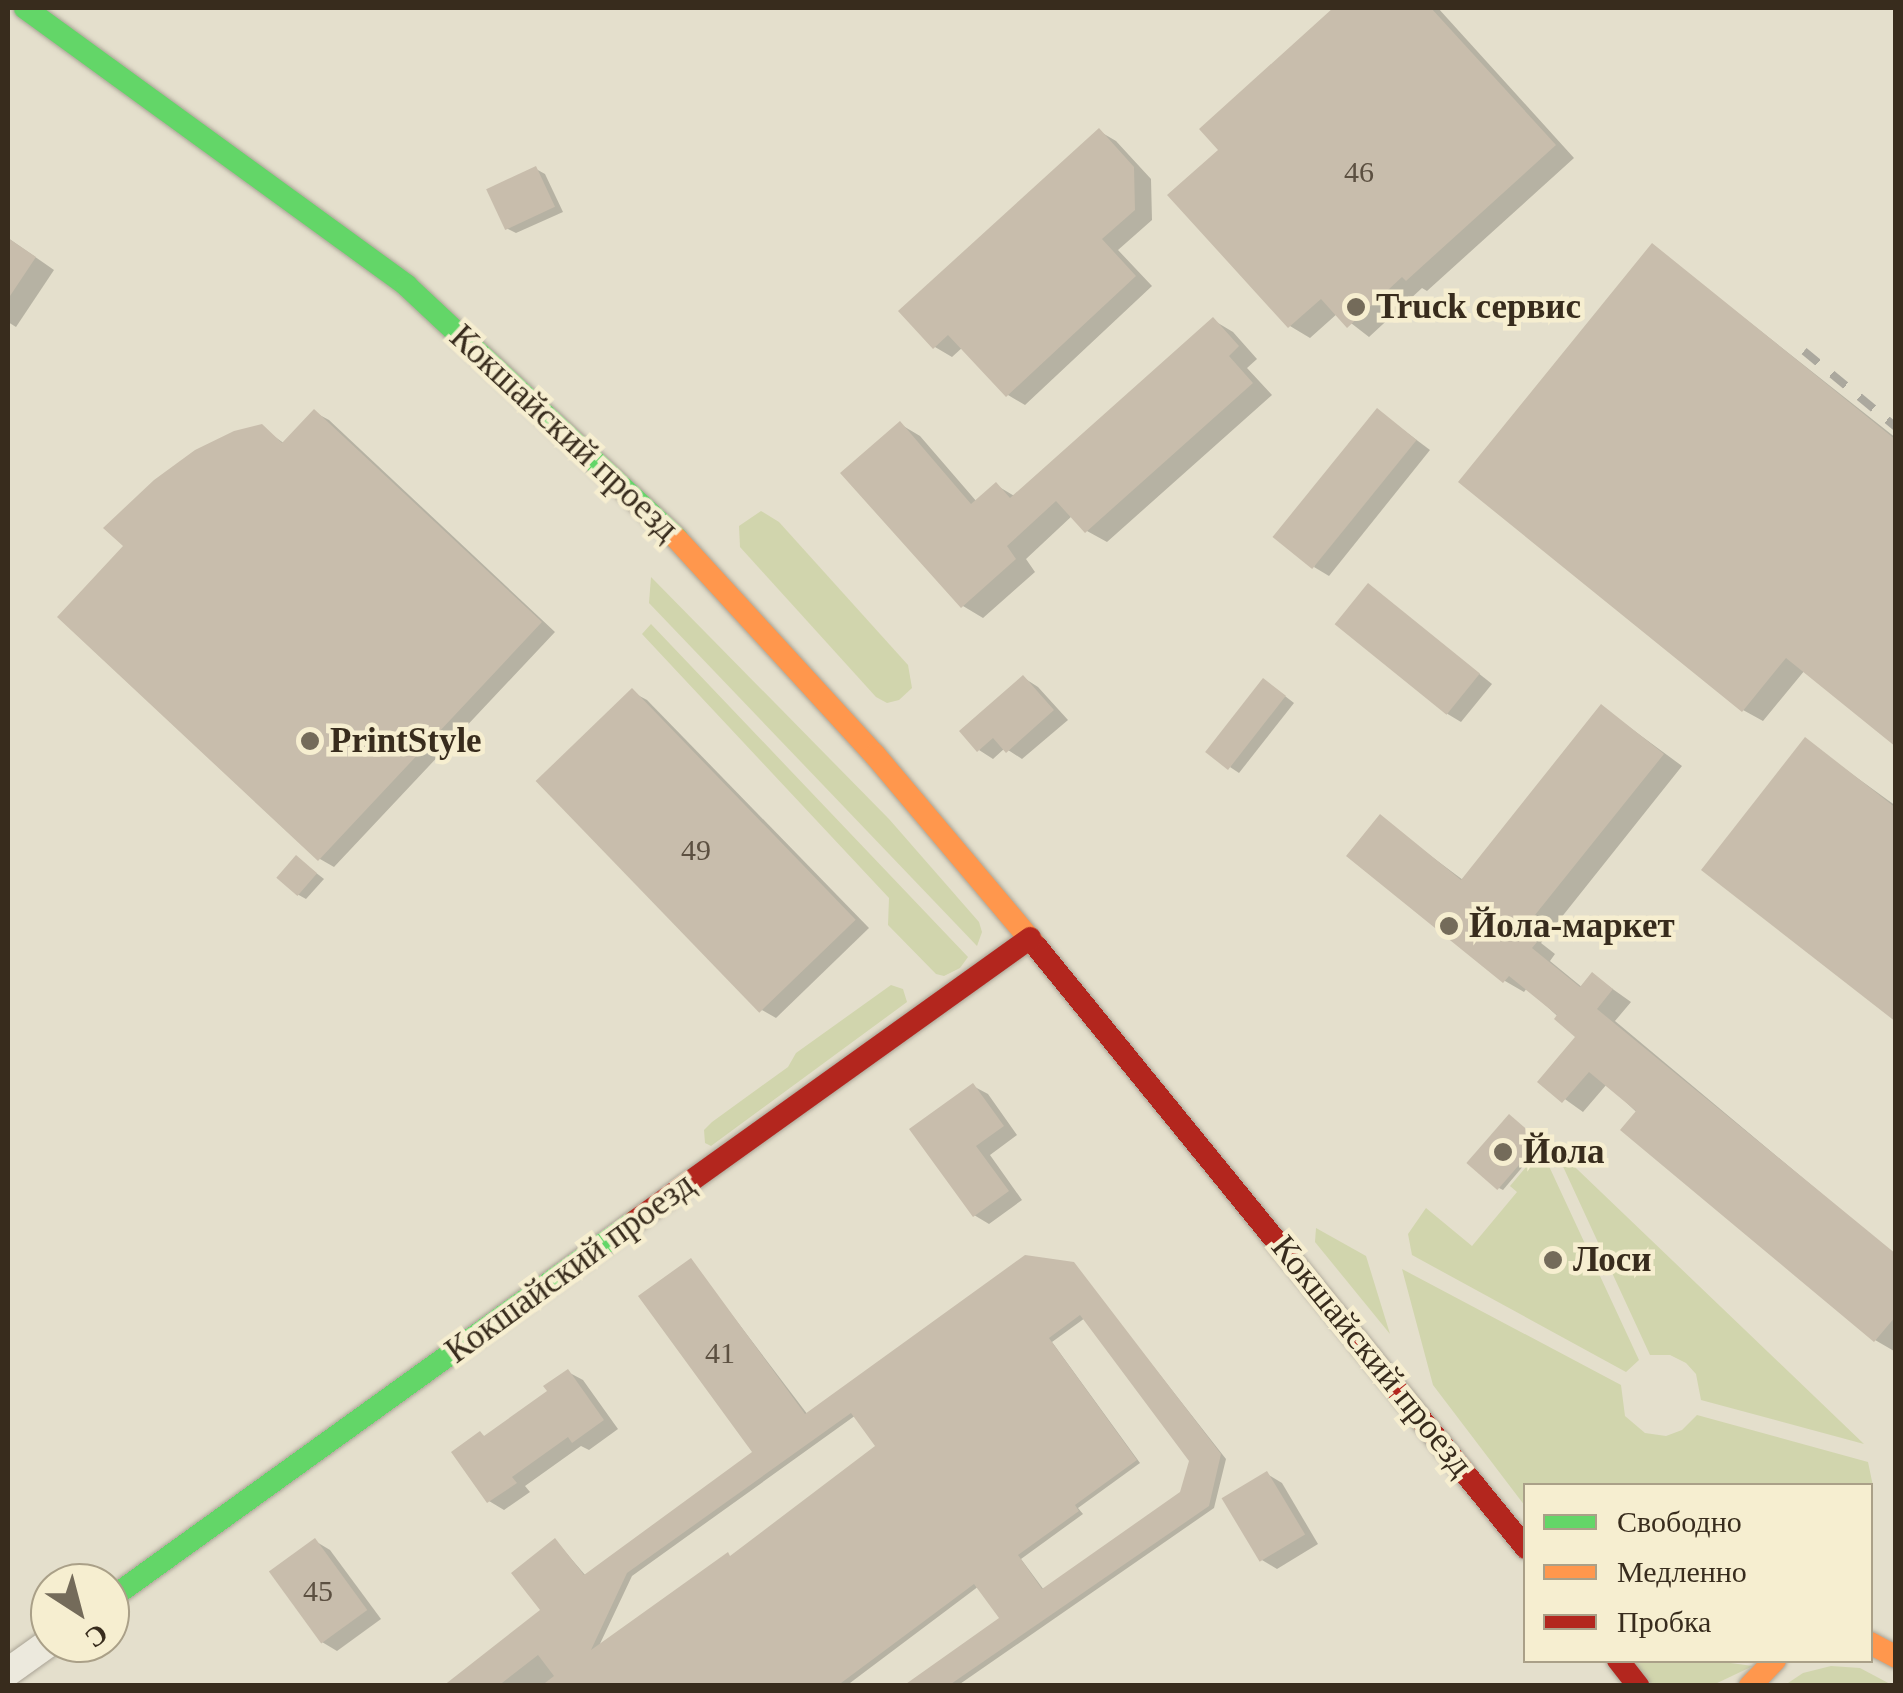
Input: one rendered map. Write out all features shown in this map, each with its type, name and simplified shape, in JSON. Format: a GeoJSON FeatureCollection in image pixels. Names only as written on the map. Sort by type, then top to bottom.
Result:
{"type":"FeatureCollection","features":[{"type":"Feature","properties":{"kind":"main road","name":"Кокшайский проезд"},"geometry":{"type":"LineString","coordinates":[[25,8],[407,286],[666,527],[875,755],[1030,938],[1523,1544]]}},
{"type":"Feature","properties":{"kind":"main road","name":"Кокшайский проезд"},"geometry":{"type":"LineString","coordinates":[[130,1584],[1030,938]]}},
{"type":"Feature","properties":{"kind":"main road"},"geometry":{"type":"LineString","coordinates":[[1873,1642],[1896,1658]]}},
{"type":"Feature","properties":{"kind":"main road"},"geometry":{"type":"LineString","coordinates":[[1620,1663],[1638,1686]]}},
{"type":"Feature","properties":{"kind":"main road"},"geometry":{"type":"LineString","coordinates":[[1750,1686],[1772,1663]]}},
{"type":"Feature","properties":{"kind":"street"},"geometry":{"type":"LineString","coordinates":[[8,1672],[30,1656]]}},
{"type":"Feature","properties":{"kind":"street"},"geometry":{"type":"LineString","coordinates":[[1732,1686],[1771,1663]]}},
{"type":"Feature","properties":{"kind":"green space"},"geometry":{"type":"Polygon","coordinates":[[[761,511],[779,522],[908,665],[912,688],[899,700],[887,703],[876,697],[740,547],[739,526],[761,511]]]}},
{"type":"Feature","properties":{"kind":"green space"},"geometry":{"type":"Polygon","coordinates":[[[651,577],[889,819],[979,922],[982,932],[977,946],[649,603],[651,577]]]}},
{"type":"Feature","properties":{"kind":"green space"},"geometry":{"type":"Polygon","coordinates":[[[651,624],[968,957],[960,968],[944,976],[936,974],[888,925],[889,898],[642,634],[651,624]]]}},
{"type":"Feature","properties":{"kind":"green space"},"geometry":{"type":"Polygon","coordinates":[[[891,985],[903,989],[907,1002],[711,1146],[705,1143],[704,1130],[712,1122],[788,1067],[796,1053],[891,985]]]}},
{"type":"Feature","properties":{"kind":"green space"},"geometry":{"type":"Polygon","coordinates":[[[1554,1147],[1864,1444],[1701,1400],[1696,1374],[1686,1363],[1670,1355],[1650,1355],[1554,1147]]]}},
{"type":"Feature","properties":{"kind":"green space"},"geometry":{"type":"Polygon","coordinates":[[[1541,1149],[1639,1360],[1626,1372],[1412,1255],[1408,1234],[1426,1208],[1472,1246],[1517,1192],[1510,1186],[1541,1149]]]}},
{"type":"Feature","properties":{"kind":"green space"},"geometry":{"type":"Polygon","coordinates":[[[1316,1228],[1366,1256],[1390,1334],[1315,1242],[1316,1228]]]}},
{"type":"Feature","properties":{"kind":"green space"},"geometry":{"type":"Polygon","coordinates":[[[1402,1269],[1621,1385],[1625,1416],[1645,1433],[1666,1436],[1682,1430],[1697,1415],[1868,1462],[1872,1483],[1523,1483],[1523,1503],[1433,1385],[1402,1269]]]}},
{"type":"Feature","properties":{"kind":"green space"},"geometry":{"type":"Polygon","coordinates":[[[1634,1663],[1753,1666],[1713,1685],[1653,1686],[1634,1663]]]}},
{"type":"Feature","properties":{"kind":"green space"},"geometry":{"type":"Polygon","coordinates":[[[1831,1666],[1860,1668],[1892,1685],[1785,1685],[1803,1673],[1831,1666]]]}},
{"type":"Feature","properties":{"kind":"building"},"geometry":{"type":"Polygon","coordinates":[[[1333,8],[1431,8],[1556,145],[1406,281],[1402,277],[1347,328],[1321,299],[1288,328],[1167,195],[1218,150],[1199,129],[1333,8]]]}},
{"type":"Feature","properties":{"kind":"building"},"geometry":{"type":"Polygon","coordinates":[[[1099,128],[1134,167],[1135,210],[1102,239],[1136,276],[1006,397],[948,335],[933,349],[898,311],[1099,128]]]}},
{"type":"Feature","properties":{"kind":"building"},"geometry":{"type":"Polygon","coordinates":[[[536,166],[555,207],[505,230],[486,189],[536,166]]]}},
{"type":"Feature","properties":{"kind":"building"},"geometry":{"type":"Polygon","coordinates":[[[8,238],[36,257],[8,299],[8,238]]]}},
{"type":"Feature","properties":{"kind":"building"},"geometry":{"type":"Polygon","coordinates":[[[1652,243],[1896,440],[1896,747],[1786,658],[1742,712],[1458,482],[1652,243]]]}},
{"type":"Feature","properties":{"kind":"building"},"geometry":{"type":"Polygon","coordinates":[[[1213,317],[1239,346],[1229,356],[1253,383],[1085,533],[1056,501],[1007,546],[1016,559],[961,608],[840,473],[900,421],[971,504],[996,482],[1010,498],[1213,317]]]}},
{"type":"Feature","properties":{"kind":"building"},"geometry":{"type":"Polygon","coordinates":[[[1377,408],[1417,440],[1312,569],[1273,537],[1377,408]]]}},
{"type":"Feature","properties":{"kind":"building","name":"PrintStyle"},"geometry":{"type":"Polygon","coordinates":[[[314,409],[542,622],[318,861],[57,617],[123,546],[103,528],[154,480],[195,450],[234,431],[262,424],[282,443],[314,409]]]}},
{"type":"Feature","properties":{"kind":"building"},"geometry":{"type":"Polygon","coordinates":[[[1368,583],[1480,674],[1447,715],[1335,624],[1368,583]]]}},
{"type":"Feature","properties":{"kind":"building"},"geometry":{"type":"Polygon","coordinates":[[[1023,675],[1054,710],[1006,753],[993,738],[977,752],[959,731],[1023,675]]]}},
{"type":"Feature","properties":{"kind":"building"},"geometry":{"type":"Polygon","coordinates":[[[1263,678],[1286,696],[1228,770],[1205,752],[1263,678]]]}},
{"type":"Feature","properties":{"kind":"building"},"geometry":{"type":"Polygon","coordinates":[[[632,688],[856,920],[759,1013],[536,781],[632,688]]]}},
{"type":"Feature","properties":{"kind":"building"},"geometry":{"type":"Polygon","coordinates":[[[1601,704],[1664,754],[1523,930],[1537,942],[1532,948],[1580,987],[1592,972],[1613,989],[1597,1009],[1896,1254],[1896,1316],[1874,1342],[1620,1130],[1636,1111],[1589,1072],[1562,1103],[1537,1082],[1575,1037],[1554,1019],[1557,1015],[1509,976],[1503,983],[1346,856],[1380,814],[1461,880],[1601,704]]]}},
{"type":"Feature","properties":{"kind":"building"},"geometry":{"type":"Polygon","coordinates":[[[1805,737],[1896,808],[1896,1022],[1701,870],[1805,737]]]}},
{"type":"Feature","properties":{"kind":"building"},"geometry":{"type":"Polygon","coordinates":[[[296,855],[317,873],[297,896],[276,878],[296,855]]]}},
{"type":"Feature","properties":{"kind":"building"},"geometry":{"type":"Polygon","coordinates":[[[973,1083],[1004,1126],[976,1146],[1009,1191],[973,1217],[909,1129],[973,1083]]]}},
{"type":"Feature","properties":{"kind":"building","name":"Йола"},"geometry":{"type":"Polygon","coordinates":[[[1509,1114],[1540,1141],[1497,1190],[1466,1163],[1509,1114]]]}},
{"type":"Feature","properties":{"kind":"building"},"geometry":{"type":"Polygon","coordinates":[[[1025,1255],[1074,1262],[1221,1454],[1209,1506],[948,1686],[903,1686],[999,1618],[974,1584],[837,1686],[541,1686],[554,1676],[538,1655],[498,1686],[443,1686],[540,1610],[511,1573],[555,1538],[584,1575],[752,1452],[638,1296],[691,1258],[805,1414],[1025,1255]],[[1080,1315],[1049,1338],[1137,1460],[1075,1505],[1079,1511],[1018,1555],[1042,1589],[1180,1492],[1189,1461],[1080,1315]],[[851,1413],[627,1573],[591,1650],[728,1552],[730,1556],[875,1446],[851,1413]]]}},
{"type":"Feature","properties":{"kind":"building"},"geometry":{"type":"Polygon","coordinates":[[[568,1369],[604,1420],[572,1443],[568,1437],[512,1477],[517,1483],[487,1503],[451,1452],[480,1431],[484,1436],[547,1391],[543,1386],[568,1369]]]}},
{"type":"Feature","properties":{"kind":"building"},"geometry":{"type":"Polygon","coordinates":[[[1267,1471],[1305,1534],[1260,1562],[1222,1498],[1267,1471]]]}},
{"type":"Feature","properties":{"kind":"building"},"geometry":{"type":"Polygon","coordinates":[[[315,1538],[367,1610],[321,1644],[269,1572],[315,1538]]]}},
{"type":"Feature","properties":{"kind":"railway"},"geometry":{"type":"LineString","coordinates":[[1804,351],[1896,427]]}},
{"type":"Feature","properties":{"kind":"traffic: fast"},"geometry":{"type":"LineString","coordinates":[[25,8],[407,286],[676,538]]}},
{"type":"Feature","properties":{"kind":"traffic: fast"},"geometry":{"type":"LineString","coordinates":[[130,1585],[635,1221]]}},
{"type":"Feature","properties":{"kind":"traffic: slow"},"geometry":{"type":"LineString","coordinates":[[676,538],[875,755],[1036,946]]}},
{"type":"Feature","properties":{"kind":"traffic: slow"},"geometry":{"type":"LineString","coordinates":[[1873,1645],[1896,1657]]}},
{"type":"Feature","properties":{"kind":"traffic: slow"},"geometry":{"type":"LineString","coordinates":[[1750,1686],[1772,1663]]}},
{"type":"Feature","properties":{"kind":"traffic: jam"},"geometry":{"type":"LineString","coordinates":[[635,1221],[1030,938]]}},
{"type":"Feature","properties":{"kind":"traffic: jam"},"geometry":{"type":"LineString","coordinates":[[1036,946],[1523,1544]]}},
{"type":"Feature","properties":{"kind":"traffic: jam"},"geometry":{"type":"LineString","coordinates":[[1620,1663],[1638,1686]]}},
{"type":"Feature","properties":{"kind":"place","name":"Truck сервис"},"geometry":{"type":"Point","coordinates":[1356,307]}},
{"type":"Feature","properties":{"kind":"place","name":"PrintStyle"},"geometry":{"type":"Point","coordinates":[310,741]}},
{"type":"Feature","properties":{"kind":"place","name":"Йола-маркет"},"geometry":{"type":"Point","coordinates":[1449,926]}},
{"type":"Feature","properties":{"kind":"place","name":"Йола"},"geometry":{"type":"Point","coordinates":[1503,1152]}},
{"type":"Feature","properties":{"kind":"place","name":"Лоси"},"geometry":{"type":"Point","coordinates":[1553,1260]}}]}
